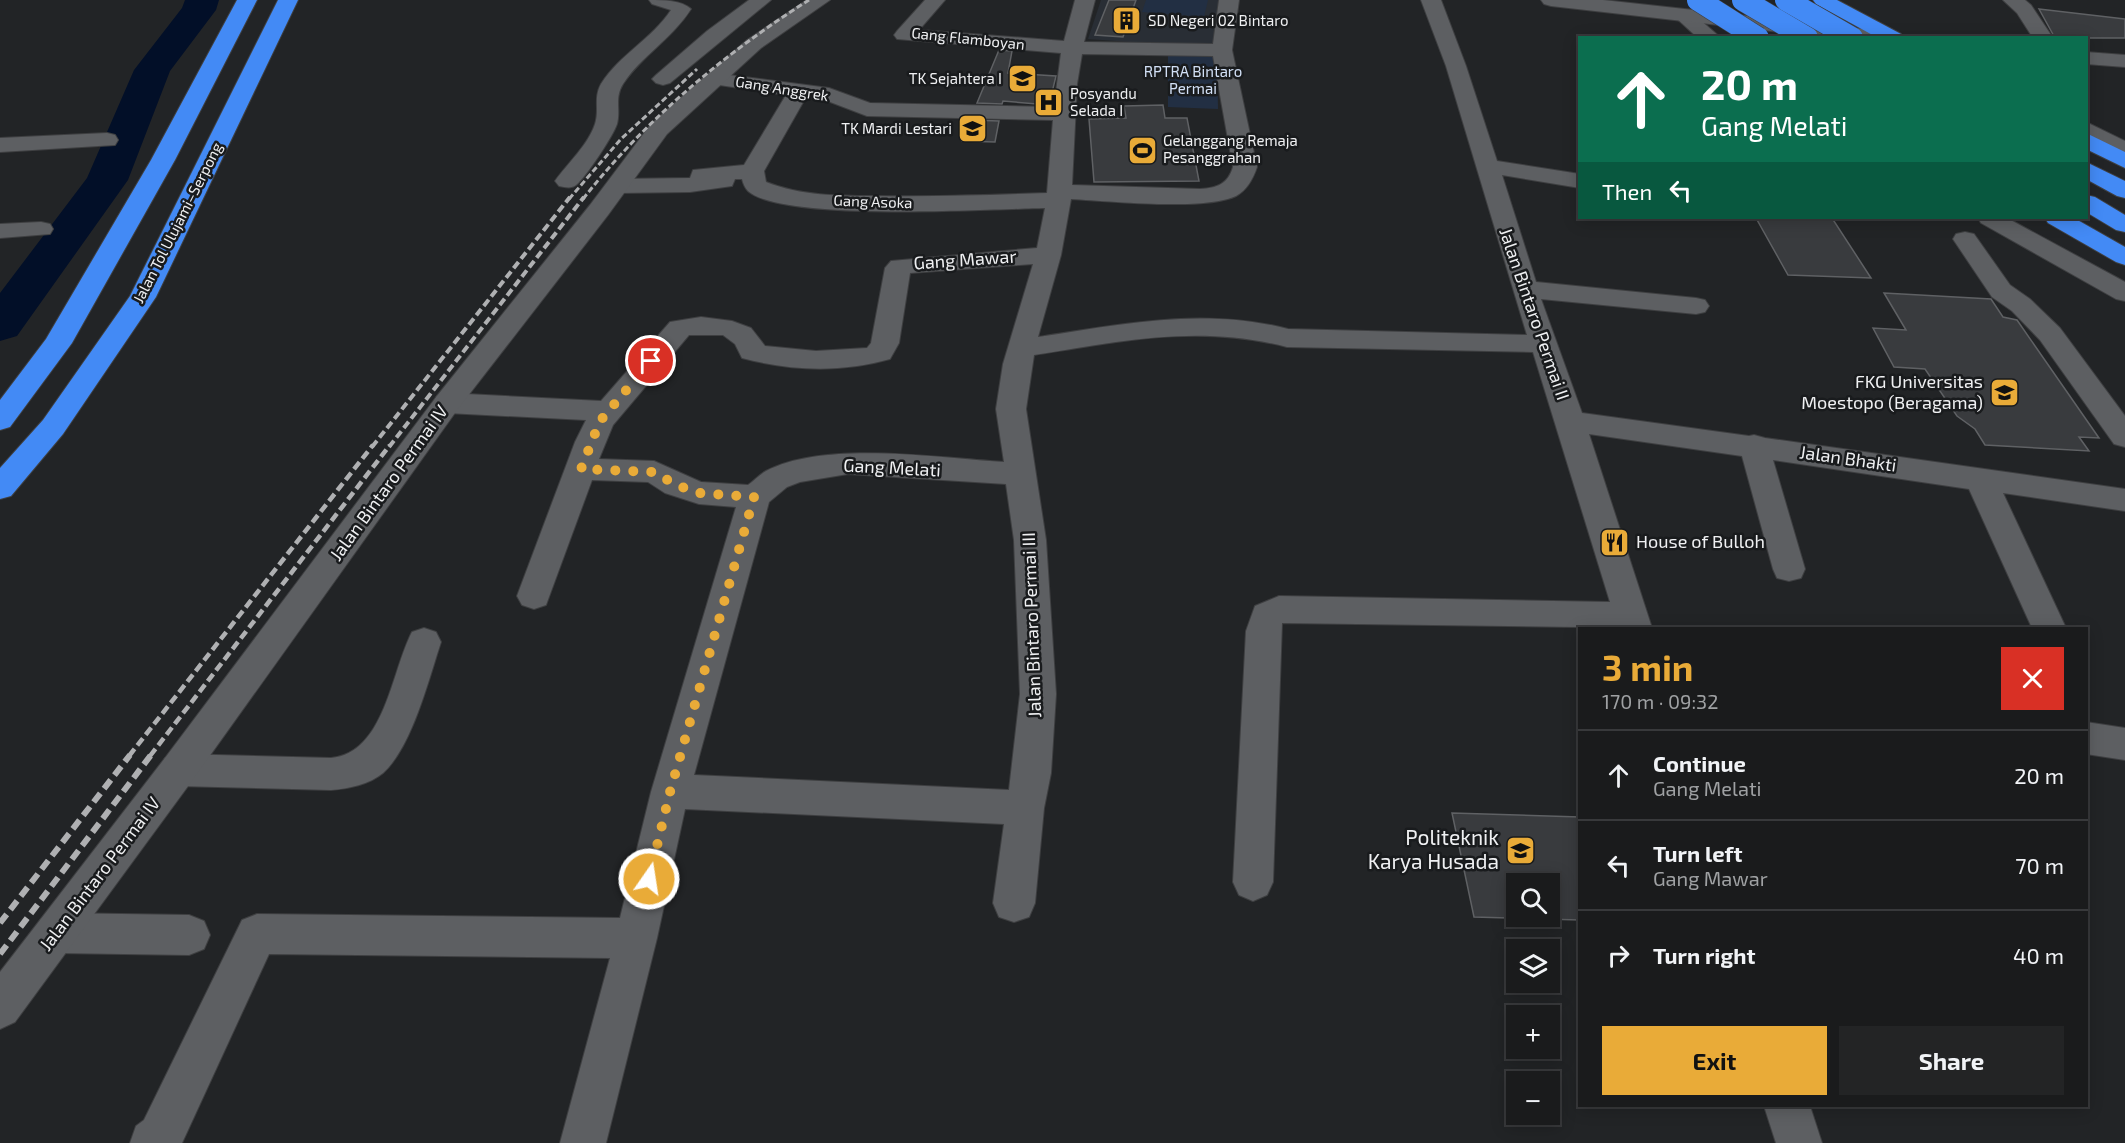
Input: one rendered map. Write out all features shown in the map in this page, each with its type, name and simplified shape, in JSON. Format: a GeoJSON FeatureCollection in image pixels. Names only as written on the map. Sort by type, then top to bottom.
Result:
{"type":"FeatureCollection","features":[{"type":"Feature","properties":{"kind":"highway"},"geometry":{"type":"LineString","coordinates":[[0,420],[58,343],[163,160],[247,0]]}},
{"type":"Feature","properties":{"kind":"highway","name":"Jalan Tol Ulujami–Serpong"},"geometry":{"type":"LineString","coordinates":[[0,488],[53,428],[143,297],[288,0]]}},
{"type":"Feature","properties":{"kind":"highway"},"geometry":{"type":"LineString","coordinates":[[1698,0],[1755,36]]}},
{"type":"Feature","properties":{"kind":"highway"},"geometry":{"type":"LineString","coordinates":[[1743,0],[1804,36]]}},
{"type":"Feature","properties":{"kind":"highway"},"geometry":{"type":"LineString","coordinates":[[1786,0],[1849,36]]}},
{"type":"Feature","properties":{"kind":"highway"},"geometry":{"type":"LineString","coordinates":[[1823,0],[1889,36]]}},
{"type":"Feature","properties":{"kind":"highway"},"geometry":{"type":"LineString","coordinates":[[2088,141],[2125,160]]}},
{"type":"Feature","properties":{"kind":"highway"},"geometry":{"type":"LineString","coordinates":[[2088,170],[2125,191]]}},
{"type":"Feature","properties":{"kind":"highway"},"geometry":{"type":"LineString","coordinates":[[2088,203],[2125,225]]}},
{"type":"Feature","properties":{"kind":"highway"},"geometry":{"type":"LineString","coordinates":[[2059,219],[2125,258]]}},
{"type":"Feature","properties":{"kind":"street"},"geometry":{"type":"LineString","coordinates":[[567,181],[607,123],[605,98],[611,86],[622,70],[662,37],[681,9],[658,0]]}},
{"type":"Feature","properties":{"kind":"street"},"geometry":{"type":"LineString","coordinates":[[663,79],[703,44],[761,0]]}},
{"type":"Feature","properties":{"kind":"street","name":"Jalan Bintaro Permai IV"},"geometry":{"type":"LineString","coordinates":[[0,1007],[178,770],[447,404],[659,129],[754,44],[820,0]]}},
{"type":"Feature","properties":{"kind":"street","name":"Gang Flamboyan"},"geometry":{"type":"LineString","coordinates":[[935,0],[904,35],[1073,48]]}},
{"type":"Feature","properties":{"kind":"street","name":"Jalan Bintaro Permai III"},"geometry":{"type":"LineString","coordinates":[[1014,903],[1025,808],[1032,773],[1038,694],[1030,540],[1011,410],[1017,364],[1048,255],[1060,196],[1066,84],[1082,5],[1085,0]]}},
{"type":"Feature","properties":{"kind":"street"},"geometry":{"type":"LineString","coordinates":[[1060,196],[1200,196],[1221,195],[1235,188],[1244,175],[1245,167],[1222,50],[1229,0]]}},
{"type":"Feature","properties":{"kind":"street","name":"Jalan Bintaro Permai II"},"geometry":{"type":"LineString","coordinates":[[1431,0],[1456,66],[1525,289],[1570,421],[1633,622]]}},
{"type":"Feature","properties":{"kind":"street"},"geometry":{"type":"LineString","coordinates":[[1551,0],[1874,36]]}},
{"type":"Feature","properties":{"kind":"street"},"geometry":{"type":"LineString","coordinates":[[2013,0],[2024,9],[2042,36]]}},
{"type":"Feature","properties":{"kind":"street"},"geometry":{"type":"LineString","coordinates":[[1684,16],[1709,36]]}},
{"type":"Feature","properties":{"kind":"street"},"geometry":{"type":"LineString","coordinates":[[662,37],[703,44]]}},
{"type":"Feature","properties":{"kind":"street"},"geometry":{"type":"LineString","coordinates":[[1073,48],[1222,50]]}},
{"type":"Feature","properties":{"kind":"street"},"geometry":{"type":"LineString","coordinates":[[2088,58],[2125,61]]}},
{"type":"Feature","properties":{"kind":"street","name":"Gang Anggrek"},"geometry":{"type":"LineString","coordinates":[[713,79],[829,94],[867,109],[1065,114]]}},
{"type":"Feature","properties":{"kind":"street"},"geometry":{"type":"LineString","coordinates":[[752,174],[800,90]]}},
{"type":"Feature","properties":{"kind":"street"},"geometry":{"type":"LineString","coordinates":[[2088,130],[2125,150]]}},
{"type":"Feature","properties":{"kind":"street"},"geometry":{"type":"LineString","coordinates":[[0,145],[107,140]]}},
{"type":"Feature","properties":{"kind":"street"},"geometry":{"type":"LineString","coordinates":[[1486,166],[1578,181]]}},
{"type":"Feature","properties":{"kind":"street"},"geometry":{"type":"LineString","coordinates":[[617,186],[690,185],[752,174]]}},
{"type":"Feature","properties":{"kind":"street"},"geometry":{"type":"LineString","coordinates":[[701,175],[752,174]]}},
{"type":"Feature","properties":{"kind":"street","name":"Gang Asoka"},"geometry":{"type":"LineString","coordinates":[[752,174],[758,187],[770,194],[804,200],[896,204],[1060,196]]}},
{"type":"Feature","properties":{"kind":"street"},"geometry":{"type":"LineString","coordinates":[[1992,219],[2125,293]]}},
{"type":"Feature","properties":{"kind":"street"},"geometry":{"type":"LineString","coordinates":[[0,231],[41,229]]}},
{"type":"Feature","properties":{"kind":"street"},"geometry":{"type":"LineString","coordinates":[[1965,239],[2001,291],[2021,306],[2050,334],[2125,437]]}},
{"type":"Feature","properties":{"kind":"street","name":"Gang Mawar"},"geometry":{"type":"LineString","coordinates":[[609,411],[680,328],[734,328],[743,333],[752,351],[766,356],[854,360],[880,353],[885,344],[900,266],[1048,255]]}},
{"type":"Feature","properties":{"kind":"street"},"geometry":{"type":"LineString","coordinates":[[1525,289],[1696,306]]}},
{"type":"Feature","properties":{"kind":"street"},"geometry":{"type":"LineString","coordinates":[[1021,348],[1124,332],[1233,327],[1257,330],[1287,338],[1543,344]]}},
{"type":"Feature","properties":{"kind":"street"},"geometry":{"type":"LineString","coordinates":[[447,404],[609,411]]}},
{"type":"Feature","properties":{"kind":"street"},"geometry":{"type":"LineString","coordinates":[[534,596],[591,442],[600,421],[609,411]]}},
{"type":"Feature","properties":{"kind":"street","name":"Jalan Bhakti"},"geometry":{"type":"LineString","coordinates":[[1570,421],[1754,445],[2125,500]]}},
{"type":"Feature","properties":{"kind":"street"},"geometry":{"type":"LineString","coordinates":[[1754,445],[1789,569]]}},
{"type":"Feature","properties":{"kind":"street","name":"Gang Melati"},"geometry":{"type":"LineString","coordinates":[[754,497],[776,479],[795,472],[848,463],[1020,474]]}},
{"type":"Feature","properties":{"kind":"street"},"geometry":{"type":"LineString","coordinates":[[581,469],[654,472],[676,485],[699,493],[754,497],[670,792],[636,938],[583,1143]]}},
{"type":"Feature","properties":{"kind":"street"},"geometry":{"type":"LineString","coordinates":[[1980,478],[2049,627]]}},
{"type":"Feature","properties":{"kind":"street"},"geometry":{"type":"LineString","coordinates":[[1253,882],[1263,631],[1267,615],[1279,609],[1633,622]]}},
{"type":"Feature","properties":{"kind":"street"},"geometry":{"type":"LineString","coordinates":[[178,770],[331,774],[347,773],[357,769],[381,749],[396,717],[424,642]]}},
{"type":"Feature","properties":{"kind":"street"},"geometry":{"type":"LineString","coordinates":[[2088,738],[2125,744]]}},
{"type":"Feature","properties":{"kind":"street"},"geometry":{"type":"LineString","coordinates":[[670,792],[711,792],[1025,808]]}},
{"type":"Feature","properties":{"kind":"street"},"geometry":{"type":"LineString","coordinates":[[56,933],[189,934]]}},
{"type":"Feature","properties":{"kind":"street"},"geometry":{"type":"LineString","coordinates":[[153,1143],[161,1137],[257,934],[636,938]]}},
{"type":"Feature","properties":{"kind":"street"},"geometry":{"type":"LineString","coordinates":[[1787,1107],[1799,1143]]}},
{"type":"Feature","properties":{"kind":"shaded area"},"geometry":{"type":"Polygon","coordinates":[[[1101,0],[1222,0],[1213,48],[1088,39],[1101,0]]]}},
{"type":"Feature","properties":{"kind":"green space"},"geometry":{"type":"Polygon","coordinates":[[[1146,0],[1208,0],[1204,17],[1142,12],[1146,0]]]}},
{"type":"Feature","properties":{"kind":"green space","name":"RPTRA Bintaro Permai"},"geometry":{"type":"Polygon","coordinates":[[[1168,52],[1217,54],[1218,109],[1168,107],[1168,52]]]}},
{"type":"Feature","properties":{"kind":"building"},"geometry":{"type":"Polygon","coordinates":[[[1109,0],[1136,0],[1123,37],[1095,35],[1109,0]]]}},
{"type":"Feature","properties":{"kind":"building"},"geometry":{"type":"Polygon","coordinates":[[[2039,9],[2125,19],[2125,38],[2054,36],[2039,9]]]}},
{"type":"Feature","properties":{"kind":"building"},"geometry":{"type":"Polygon","coordinates":[[[999,50],[1012,51],[1008,73],[1056,76],[1049,105],[1003,101],[1002,104],[977,103],[999,50]]]}},
{"type":"Feature","properties":{"kind":"building","name":"Gelanggang Remaja Pesanggrahan"},"geometry":{"type":"Polygon","coordinates":[[[1163,105],[1165,118],[1187,118],[1199,181],[1094,182],[1089,119],[1126,118],[1124,106],[1163,105]]]}},
{"type":"Feature","properties":{"kind":"building"},"geometry":{"type":"Polygon","coordinates":[[[970,120],[999,121],[995,142],[962,141],[970,120]]]}},
{"type":"Feature","properties":{"kind":"building"},"geometry":{"type":"Polygon","coordinates":[[[1757,219],[1833,219],[1871,278],[1788,275],[1757,219]]]}},
{"type":"Feature","properties":{"kind":"building","name":"FKG Universitas Moestopo (Beragama)"},"geometry":{"type":"Polygon","coordinates":[[[1884,293],[1991,299],[2003,317],[2017,320],[2099,438],[2079,437],[2089,451],[1985,445],[1975,429],[1957,416],[1925,369],[1894,367],[1873,328],[1906,330],[1884,293]]]}},
{"type":"Feature","properties":{"kind":"building","name":"Politeknik Karya Husada"},"geometry":{"type":"Polygon","coordinates":[[[1452,813],[1578,817],[1578,920],[1560,919],[1560,873],[1506,873],[1506,918],[1474,917],[1452,813]]]}},
{"type":"Feature","properties":{"kind":"waterway"},"geometry":{"type":"LineString","coordinates":[[0,326],[107,180],[152,70],[199,10],[202,0]]}},
{"type":"Feature","properties":{"kind":"railway"},"geometry":{"type":"LineString","coordinates":[[583,199],[633,142],[688,90],[747,42],[809,0]]}},
{"type":"Feature","properties":{"kind":"railway"},"geometry":{"type":"LineString","coordinates":[[569,199],[621,139],[697,69]]}},
{"type":"Feature","properties":{"kind":"railway"},"geometry":{"type":"LineString","coordinates":[[372,447],[570,197]]}},
{"type":"Feature","properties":{"kind":"railway"},"geometry":{"type":"LineString","coordinates":[[389,447],[584,197]]}},
{"type":"Feature","properties":{"kind":"railway"},"geometry":{"type":"LineString","coordinates":[[129,756],[373,445]]}},
{"type":"Feature","properties":{"kind":"railway"},"geometry":{"type":"LineString","coordinates":[[150,756],[390,445]]}},
{"type":"Feature","properties":{"kind":"railway"},"geometry":{"type":"LineString","coordinates":[[0,923],[130,755]]}},
{"type":"Feature","properties":{"kind":"railway"},"geometry":{"type":"LineString","coordinates":[[0,954],[151,755]]}},
{"type":"Feature","properties":{"kind":"place","name":"SD Negeri 02 Bintaro"},"geometry":{"type":"Point","coordinates":[1127,21]}},
{"type":"Feature","properties":{"kind":"place","name":"TK Sejahtera I"},"geometry":{"type":"Point","coordinates":[1023,79]}},
{"type":"Feature","properties":{"kind":"place","name":"Posyandu Selada I"},"geometry":{"type":"Point","coordinates":[1049,103]}},
{"type":"Feature","properties":{"kind":"place","name":"TK Mardi Lestari"},"geometry":{"type":"Point","coordinates":[973,129]}},
{"type":"Feature","properties":{"kind":"place","name":"Gelanggang Remaja Pesanggrahan"},"geometry":{"type":"Point","coordinates":[1142,150]}},
{"type":"Feature","properties":{"kind":"place","name":"FKG Universitas Moestopo (Beragama)"},"geometry":{"type":"Point","coordinates":[2004,392]}},
{"type":"Feature","properties":{"kind":"place","name":"House of Bulloh"},"geometry":{"type":"Point","coordinates":[1615,542]}},
{"type":"Feature","properties":{"kind":"place","name":"Politeknik Karya Husada"},"geometry":{"type":"Point","coordinates":[1520,850]}},
{"type":"Feature","properties":{"kind":"route"},"geometry":{"type":"LineString","coordinates":[[649,879],[670,792],[754,497],[699,493],[676,485],[654,472],[581,469],[600,421],[651,361]]}}]}
